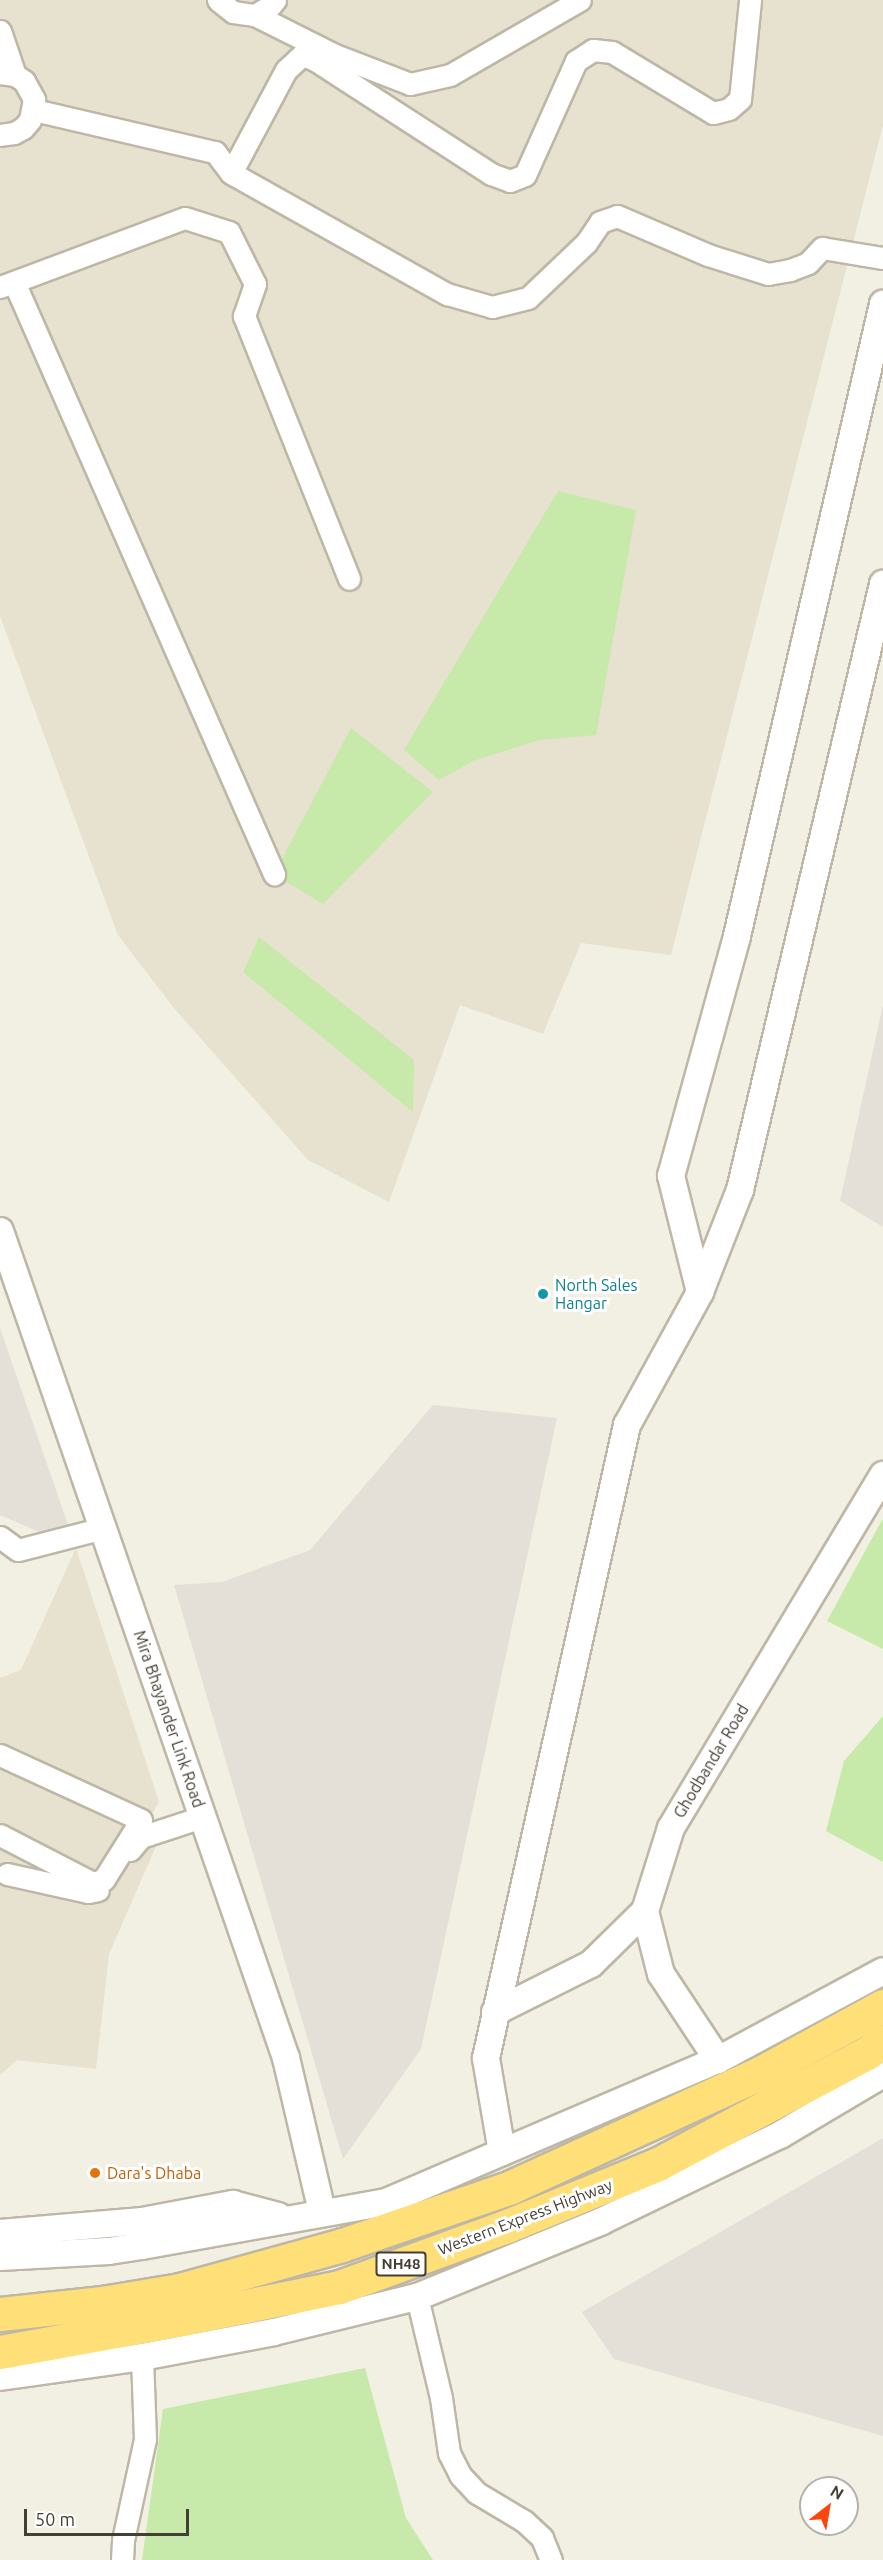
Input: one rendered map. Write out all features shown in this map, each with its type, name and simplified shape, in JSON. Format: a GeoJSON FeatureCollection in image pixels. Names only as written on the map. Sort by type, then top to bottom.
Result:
{"type":"FeatureCollection","features":[{"type":"Feature","properties":{"kind":"highway","name":"Western Express Highway"},"geometry":{"type":"LineString","coordinates":[[0,2314],[102,2303],[180,2290],[342,2245],[511,2187],[760,2073],[883,2006]]}},
{"type":"Feature","properties":{"kind":"highway","name":"Western Express Highway"},"geometry":{"type":"LineString","coordinates":[[0,2352],[339,2287],[507,2226],[658,2164],[867,2053],[883,2042]]}},
{"type":"Feature","properties":{"kind":"street"},"geometry":{"type":"LineString","coordinates":[[218,0],[232,12],[255,15],[335,55],[410,84],[450,75],[580,0]]}},
{"type":"Feature","properties":{"kind":"street"},"geometry":{"type":"LineString","coordinates":[[255,15],[275,0]]}},
{"type":"Feature","properties":{"kind":"street"},"geometry":{"type":"LineString","coordinates":[[231,173],[286,70],[302,55],[315,60],[490,174],[510,182],[525,175],[576,60],[593,50],[612,52],[713,113],[729,109],[740,99],[750,0]]}},
{"type":"Feature","properties":{"kind":"street"},"geometry":{"type":"LineString","coordinates":[[0,31],[8,74],[31,89],[34,110],[23,128],[14,134],[0,135]]}},
{"type":"Feature","properties":{"kind":"street"},"geometry":{"type":"LineString","coordinates":[[34,110],[215,152],[231,173],[447,294],[492,307],[528,298],[586,243],[600,222],[617,216],[708,255],[768,274],[790,270],[808,263],[822,248],[883,258]]}},
{"type":"Feature","properties":{"kind":"street"},"geometry":{"type":"LineString","coordinates":[[274,874],[7,285],[186,218],[229,232],[255,284],[244,316],[349,579]]}},
{"type":"Feature","properties":{"kind":"street"},"geometry":{"type":"LineString","coordinates":[[700,1292],[671,1176],[738,936],[883,304]]}},
{"type":"Feature","properties":{"kind":"street"},"geometry":{"type":"LineString","coordinates":[[502,2152],[486,2058],[627,1425],[700,1292],[740,1190],[883,584]]}},
{"type":"Feature","properties":{"kind":"street","name":"Mira Bhayander Link Road"},"geometry":{"type":"LineString","coordinates":[[0,1231],[286,2058],[322,2212]]}},
{"type":"Feature","properties":{"kind":"street","name":"Ghodbandar Road"},"geometry":{"type":"LineString","coordinates":[[645,1911],[671,1828],[883,1475]]}},
{"type":"Feature","properties":{"kind":"street"},"geometry":{"type":"LineString","coordinates":[[0,1538],[18,1550],[102,1528]]}},
{"type":"Feature","properties":{"kind":"street"},"geometry":{"type":"LineString","coordinates":[[0,1755],[141,1820],[200,1811]]}},
{"type":"Feature","properties":{"kind":"street"},"geometry":{"type":"LineString","coordinates":[[7,1874],[88,1892],[101,1889],[141,1837],[200,1811]]}},
{"type":"Feature","properties":{"kind":"street"},"geometry":{"type":"LineString","coordinates":[[0,1835],[91,1882],[97,1882],[104,1879],[141,1820]]}},
{"type":"Feature","properties":{"kind":"street"},"geometry":{"type":"LineString","coordinates":[[495,2012],[591,1964],[645,1911],[662,1974],[718,2060]]}},
{"type":"Feature","properties":{"kind":"street"},"geometry":{"type":"LineString","coordinates":[[0,2257],[109,2251],[386,2202],[718,2060],[883,1971]]}},
{"type":"Feature","properties":{"kind":"street"},"geometry":{"type":"LineString","coordinates":[[0,2377],[142,2357],[274,2332],[417,2297],[602,2221],[780,2135],[883,2074]]}},
{"type":"Feature","properties":{"kind":"street"},"geometry":{"type":"LineString","coordinates":[[0,2233],[142,2221],[233,2204],[287,2218]]}},
{"type":"Feature","properties":{"kind":"street"},"geometry":{"type":"LineString","coordinates":[[417,2297],[441,2398],[449,2453],[460,2475],[477,2493],[530,2527],[542,2538],[551,2560]]}},
{"type":"Feature","properties":{"kind":"street"},"geometry":{"type":"LineString","coordinates":[[122,2560],[123,2540],[145,2439],[142,2357]]}},
{"type":"Feature","properties":{"kind":"shaded area"},"geometry":{"type":"Polygon","coordinates":[[[0,0],[883,0],[883,125],[671,955],[581,943],[543,1034],[460,1005],[389,1202],[308,1160],[173,1007],[118,935],[0,616],[0,0]]]}},
{"type":"Feature","properties":{"kind":"shaded area"},"geometry":{"type":"Polygon","coordinates":[[[883,1005],[883,1227],[840,1201],[883,1005]]]}},
{"type":"Feature","properties":{"kind":"shaded area"},"geometry":{"type":"Polygon","coordinates":[[[0,1328],[76,1548],[0,1515],[0,1328]]]}},
{"type":"Feature","properties":{"kind":"shaded area"},"geometry":{"type":"Polygon","coordinates":[[[433,1405],[557,1418],[421,2049],[343,2159],[174,1585],[222,1582],[310,1550],[433,1405]]]}},
{"type":"Feature","properties":{"kind":"shaded area"},"geometry":{"type":"Polygon","coordinates":[[[76,1548],[159,1802],[152,1814],[157,1844],[109,1954],[96,2069],[17,2060],[0,2075],[0,1678],[21,1670],[76,1548]]]}},
{"type":"Feature","properties":{"kind":"shaded area"},"geometry":{"type":"Polygon","coordinates":[[[883,2138],[883,2436],[614,2359],[582,2312],[883,2138]]]}},
{"type":"Feature","properties":{"kind":"green space"},"geometry":{"type":"Polygon","coordinates":[[[558,491],[636,510],[596,735],[539,740],[473,761],[439,780],[404,750],[558,491]]]}},
{"type":"Feature","properties":{"kind":"green space"},"geometry":{"type":"Polygon","coordinates":[[[351,728],[433,792],[323,904],[274,874],[351,728]]]}},
{"type":"Feature","properties":{"kind":"green space"},"geometry":{"type":"Polygon","coordinates":[[[259,937],[414,1060],[413,1112],[243,972],[259,937]]]}},
{"type":"Feature","properties":{"kind":"green space"},"geometry":{"type":"Polygon","coordinates":[[[883,1520],[883,1649],[827,1621],[883,1520]]]}},
{"type":"Feature","properties":{"kind":"green space"},"geometry":{"type":"Polygon","coordinates":[[[883,1716],[883,1862],[826,1831],[844,1761],[883,1716]]]}},
{"type":"Feature","properties":{"kind":"green space"},"geometry":{"type":"Polygon","coordinates":[[[365,2368],[406,2518],[433,2560],[142,2560],[163,2409],[365,2368]]]}},
{"type":"Feature","properties":{"kind":"place","name":"North Sales Hangar"},"geometry":{"type":"Point","coordinates":[543,1294]}},
{"type":"Feature","properties":{"kind":"place","name":"Dara's Dhaba"},"geometry":{"type":"Point","coordinates":[95,2173]}}]}
